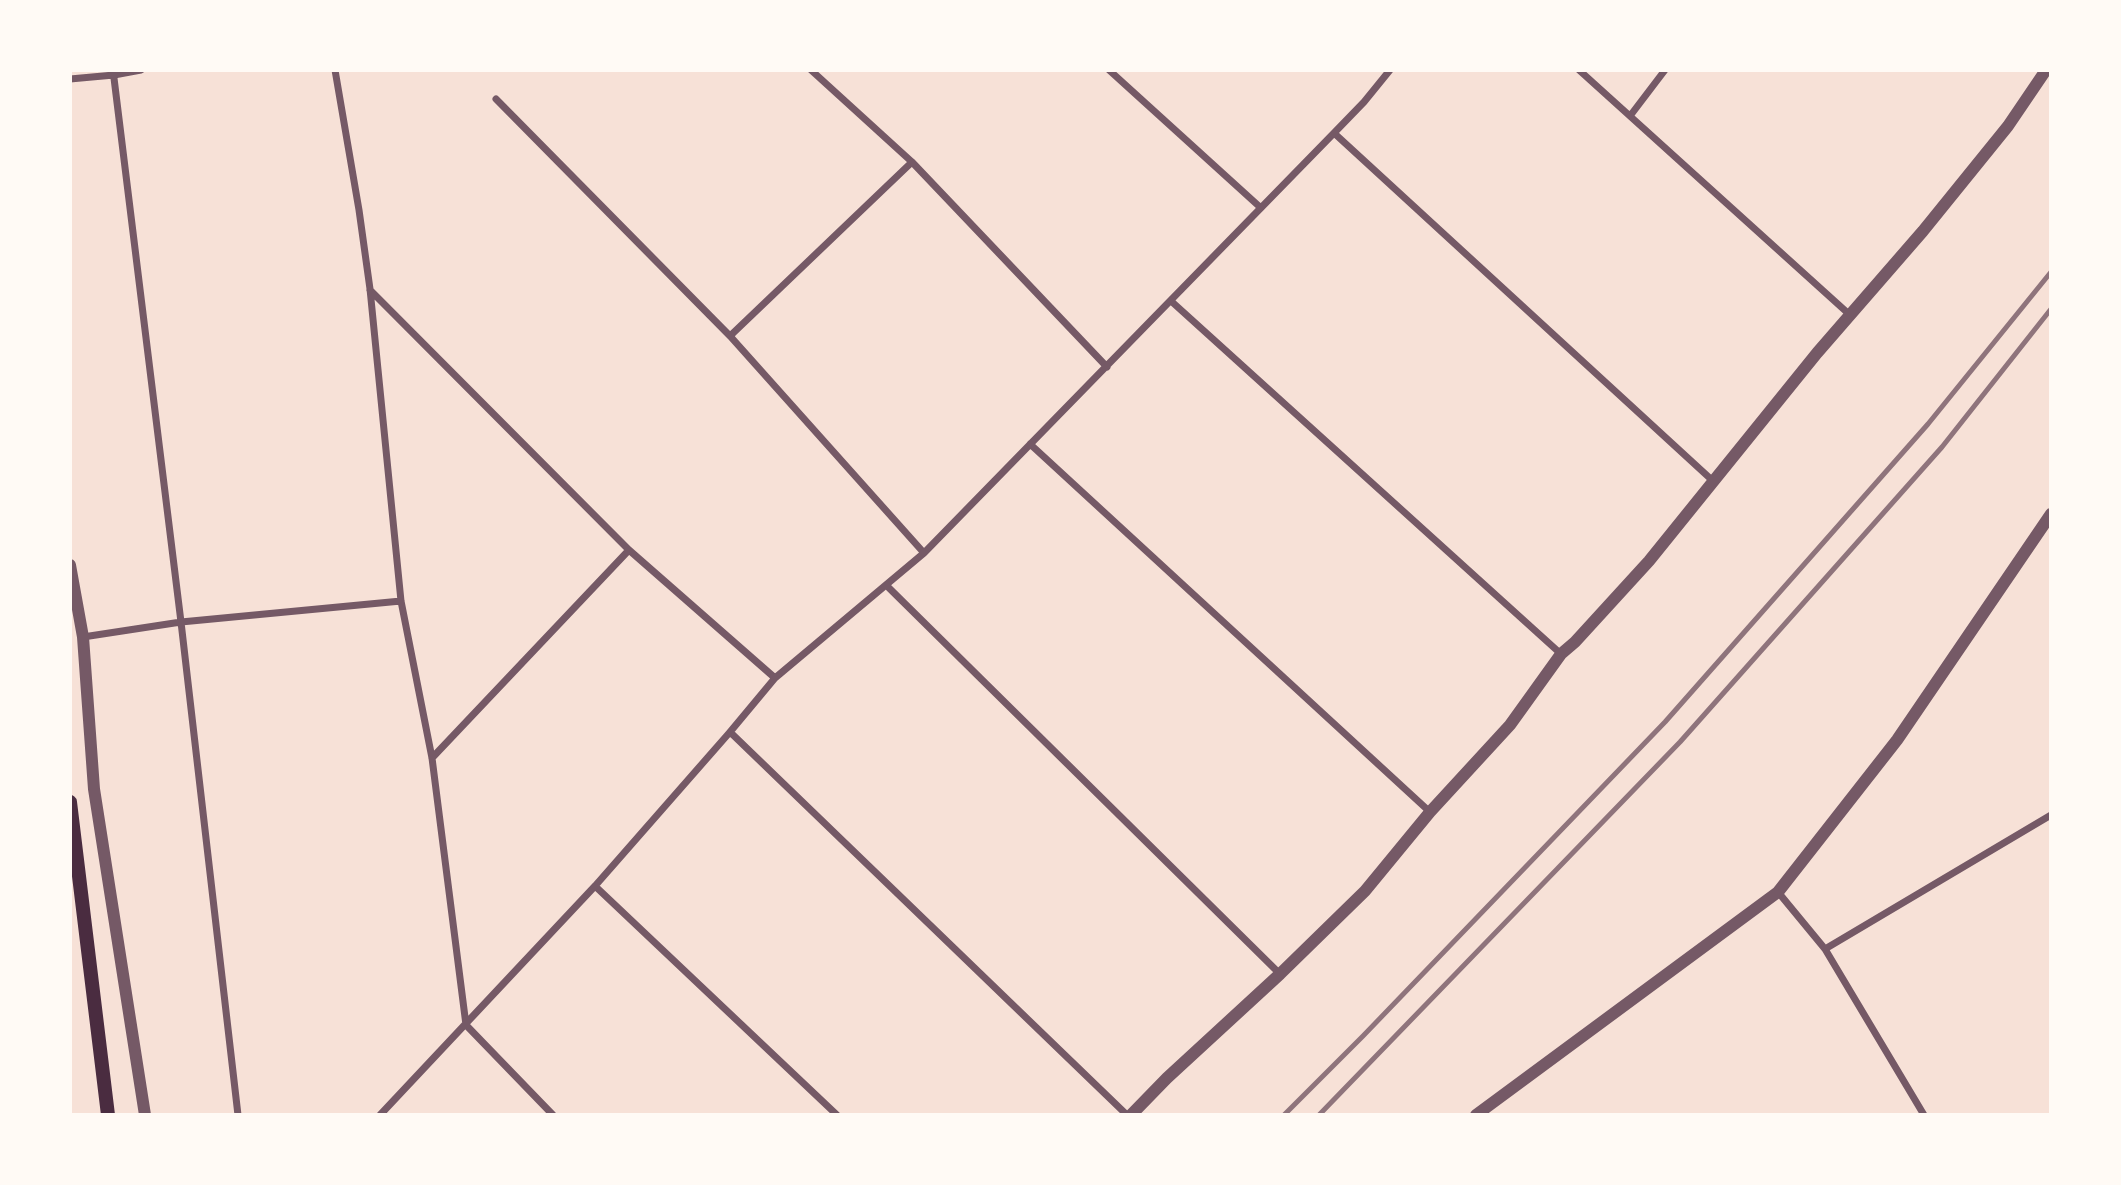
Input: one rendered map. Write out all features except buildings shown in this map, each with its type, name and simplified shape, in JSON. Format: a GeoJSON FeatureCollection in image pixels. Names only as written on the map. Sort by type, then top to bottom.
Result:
{"type":"FeatureCollection","features":[{"type":"Feature","properties":{"kind":"main road"},"geometry":{"type":"LineString","coordinates":[[70,802],[108,1115]]}},
{"type":"Feature","properties":{"kind":"street"},"geometry":{"type":"LineString","coordinates":[[70,79],[141,70]]}},
{"type":"Feature","properties":{"kind":"street"},"geometry":{"type":"LineString","coordinates":[[335,70],[370,289],[401,601],[432,758],[466,1025],[553,1115]]}},
{"type":"Feature","properties":{"kind":"street"},"geometry":{"type":"LineString","coordinates":[[811,70],[912,162],[1107,367]]}},
{"type":"Feature","properties":{"kind":"street"},"geometry":{"type":"LineString","coordinates":[[1109,70],[1261,208]]}},
{"type":"Feature","properties":{"kind":"street"},"geometry":{"type":"LineString","coordinates":[[380,1115],[595,886],[775,678],[924,553],[1364,102],[1390,70]]}},
{"type":"Feature","properties":{"kind":"street"},"geometry":{"type":"LineString","coordinates":[[1579,70],[1850,315]]}},
{"type":"Feature","properties":{"kind":"street"},"geometry":{"type":"LineString","coordinates":[[1630,116],[1665,70]]}},
{"type":"Feature","properties":{"kind":"street"},"geometry":{"type":"LineString","coordinates":[[730,732],[1129,1115],[1365,891],[1430,812],[1510,725],[1561,654],[1649,561],[1850,315],[1923,231],[2008,126],[2046,70]]}},
{"type":"Feature","properties":{"kind":"street"},"geometry":{"type":"LineString","coordinates":[[113,73],[181,622],[238,1115]]}},
{"type":"Feature","properties":{"kind":"street"},"geometry":{"type":"LineString","coordinates":[[496,99],[730,336],[924,553]]}},
{"type":"Feature","properties":{"kind":"street"},"geometry":{"type":"LineString","coordinates":[[1334,133],[1713,481]]}},
{"type":"Feature","properties":{"kind":"street"},"geometry":{"type":"LineString","coordinates":[[730,336],[912,162]]}},
{"type":"Feature","properties":{"kind":"street"},"geometry":{"type":"LineString","coordinates":[[370,289],[629,550],[775,678]]}},
{"type":"Feature","properties":{"kind":"street"},"geometry":{"type":"LineString","coordinates":[[1171,301],[1561,654]]}},
{"type":"Feature","properties":{"kind":"street"},"geometry":{"type":"LineString","coordinates":[[1030,444],[1430,812]]}},
{"type":"Feature","properties":{"kind":"street"},"geometry":{"type":"LineString","coordinates":[[1476,1115],[1778,892],[1896,740],[2051,514]]}},
{"type":"Feature","properties":{"kind":"street"},"geometry":{"type":"LineString","coordinates":[[432,758],[629,550]]}},
{"type":"Feature","properties":{"kind":"street"},"geometry":{"type":"LineString","coordinates":[[70,565],[83,637],[94,789],[145,1115]]}},
{"type":"Feature","properties":{"kind":"street"},"geometry":{"type":"LineString","coordinates":[[886,585],[1280,974]]}},
{"type":"Feature","properties":{"kind":"street"},"geometry":{"type":"LineString","coordinates":[[83,637],[181,622],[401,601]]}},
{"type":"Feature","properties":{"kind":"street"},"geometry":{"type":"LineString","coordinates":[[1825,949],[2051,814]]}},
{"type":"Feature","properties":{"kind":"street"},"geometry":{"type":"LineString","coordinates":[[595,886],[837,1115]]}},
{"type":"Feature","properties":{"kind":"street"},"geometry":{"type":"LineString","coordinates":[[1778,892],[1825,949],[1924,1115]]}},
{"type":"Feature","properties":{"kind":"railway"},"geometry":{"type":"LineString","coordinates":[[1284,1115],[1665,722],[1928,424],[2051,272]]}},
{"type":"Feature","properties":{"kind":"railway"},"geometry":{"type":"LineString","coordinates":[[1319,1115],[1680,742],[1942,447],[2051,309]]}}]}
